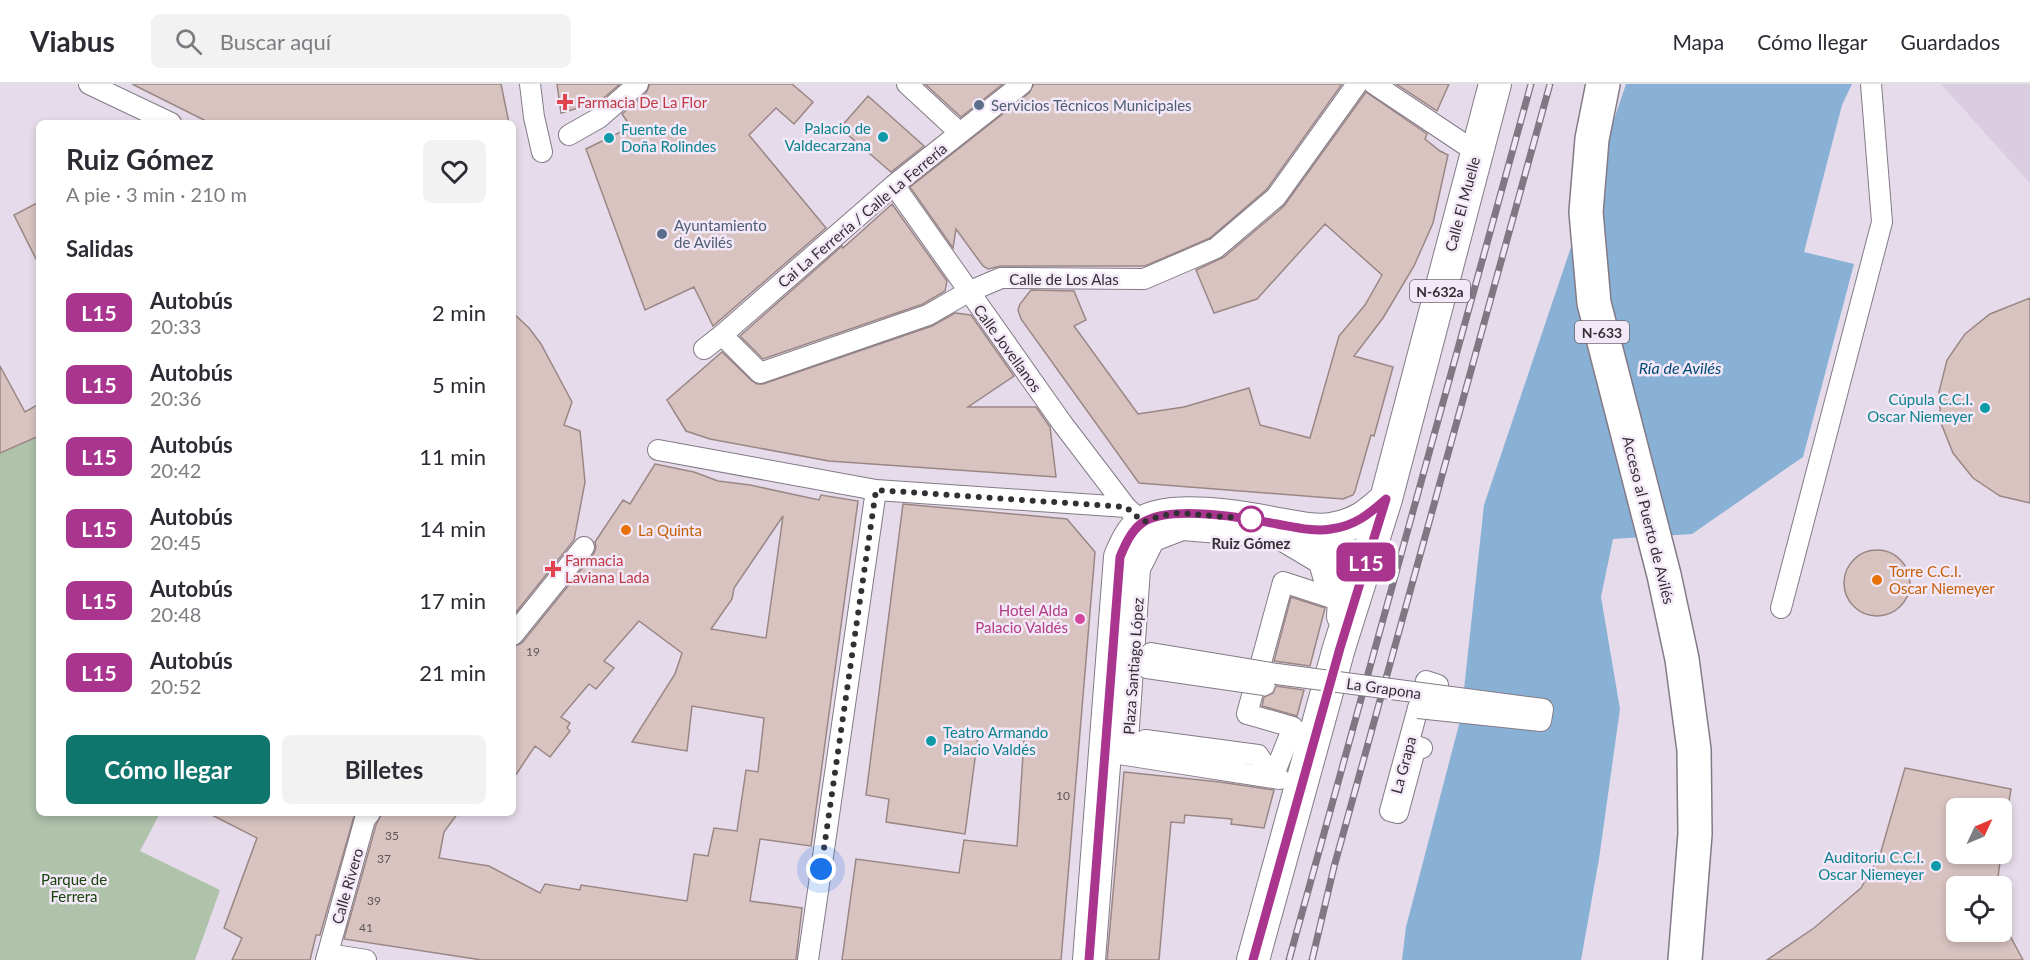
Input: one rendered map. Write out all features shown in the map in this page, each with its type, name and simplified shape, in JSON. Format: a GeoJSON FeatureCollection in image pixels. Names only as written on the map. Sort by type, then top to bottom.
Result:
{"type":"FeatureCollection","features":[{"type":"Feature","properties":{"kind":"highway","name":"Acceso al Puerto de Avilés"},"geometry":{"type":"LineString","coordinates":[[1603,84],[1592,139],[1586,212],[1594,303],[1664,575],[1682,659],[1694,750],[1695,834],[1685,960]]}},
{"type":"Feature","properties":{"kind":"main road","name":"Calle El Muelle"},"geometry":{"type":"LineString","coordinates":[[1340,648],[1386,499],[1495,84]]}},
{"type":"Feature","properties":{"kind":"main road"},"geometry":{"type":"LineString","coordinates":[[1089,960],[1116,753],[1120,557],[1131,534],[1134,515],[1160,516],[1179,513],[1251,519],[1299,528],[1329,530],[1365,518],[1386,499]]}},
{"type":"Feature","properties":{"kind":"main road"},"geometry":{"type":"LineString","coordinates":[[1253,960],[1288,780],[1340,648],[1343,588],[1340,578],[1336,568],[1317,543],[1299,528]]}},
{"type":"Feature","properties":{"kind":"street"},"geometry":{"type":"LineString","coordinates":[[89,84],[165,120]]}},
{"type":"Feature","properties":{"kind":"street"},"geometry":{"type":"LineString","coordinates":[[530,84],[542,152]]}},
{"type":"Feature","properties":{"kind":"street"},"geometry":{"type":"LineString","coordinates":[[569,135],[599,118],[638,84]]}},
{"type":"Feature","properties":{"kind":"street"},"geometry":{"type":"LineString","coordinates":[[907,84],[960,133]]}},
{"type":"Feature","properties":{"kind":"street","name":"Cai La Ferrería / Calle La Ferrería"},"geometry":{"type":"LineString","coordinates":[[704,349],[894,185],[1022,84]]}},
{"type":"Feature","properties":{"kind":"street","name":"Calle de Los Alas"},"geometry":{"type":"LineString","coordinates":[[722,335],[760,374],[928,315],[968,292],[1001,278],[1144,279],[1216,248],[1276,197],[1357,84]]}},
{"type":"Feature","properties":{"kind":"street"},"geometry":{"type":"LineString","coordinates":[[1374,84],[1476,152]]}},
{"type":"Feature","properties":{"kind":"street"},"geometry":{"type":"LineString","coordinates":[[1781,608],[1882,222],[1871,84]]}},
{"type":"Feature","properties":{"kind":"street","name":"Calle Jovellanos"},"geometry":{"type":"LineString","coordinates":[[894,185],[1062,423],[1134,515]]}},
{"type":"Feature","properties":{"kind":"street"},"geometry":{"type":"LineString","coordinates":[[658,450],[876,490],[1134,515]]}},
{"type":"Feature","properties":{"kind":"street"},"geometry":{"type":"LineString","coordinates":[[808,960],[876,490]]}},
{"type":"Feature","properties":{"kind":"street","name":"Plaza Santiago López"},"geometry":{"type":"LineString","coordinates":[[1116,753],[1140,568],[1154,541],[1183,530],[1277,538],[1319,563],[1329,597],[1283,582],[1247,714],[1293,727],[1288,780]]}},
{"type":"Feature","properties":{"kind":"street"},"geometry":{"type":"LineString","coordinates":[[516,631],[584,547]]}},
{"type":"Feature","properties":{"kind":"street","name":"La Grapona"},"geometry":{"type":"LineString","coordinates":[[1264,682],[1147,668],[1151,653],[1277,674],[1543,709],[1541,721],[1419,708]]}},
{"type":"Feature","properties":{"kind":"street","name":"La Grapa"},"geometry":{"type":"LineString","coordinates":[[1419,708],[1390,811],[1398,813],[1416,746],[1422,748]]}},
{"type":"Feature","properties":{"kind":"street"},"geometry":{"type":"LineString","coordinates":[[1116,753],[1288,780]]}},
{"type":"Feature","properties":{"kind":"street","name":"Calle Rivero"},"geometry":{"type":"LineString","coordinates":[[327,957],[368,816]]}},
{"type":"Feature","properties":{"kind":"street"},"geometry":{"type":"LineString","coordinates":[[327,957],[366,960]]}},
{"type":"Feature","properties":{"kind":"shaded area"},"geometry":{"type":"Polygon","coordinates":[[[1941,84],[2030,84],[2030,183],[1941,84]]]}},
{"type":"Feature","properties":{"kind":"green space","name":"Parque de Ferrera"},"geometry":{"type":"Polygon","coordinates":[[[36,437],[36,816],[158,816],[140,851],[220,890],[195,960],[0,960],[0,453],[36,437]]]}},
{"type":"Feature","properties":{"kind":"water","name":"Ría de Avilés"},"geometry":{"type":"Polygon","coordinates":[[[1626,84],[1852,84],[1842,105],[1804,252],[1854,264],[1803,457],[1692,534],[1613,539],[1601,597],[1620,709],[1599,859],[1581,960],[1402,960],[1406,927],[1461,717],[1484,505],[1626,84]]]}},
{"type":"Feature","properties":{"kind":"building"},"geometry":{"type":"Polygon","coordinates":[[[132,84],[501,84],[508,120],[204,120],[132,84]]]}},
{"type":"Feature","properties":{"kind":"building"},"geometry":{"type":"Polygon","coordinates":[[[557,84],[620,84],[599,102],[561,113],[557,84]]]}},
{"type":"Feature","properties":{"kind":"building"},"geometry":{"type":"Polygon","coordinates":[[[650,84],[792,84],[813,102],[794,124],[776,108],[749,135],[826,228],[713,326],[694,287],[645,310],[586,149],[631,127],[622,114],[646,93],[650,84]]]}},
{"type":"Feature","properties":{"kind":"building"},"geometry":{"type":"Polygon","coordinates":[[[925,84],[1003,84],[961,117],[925,84]]]}},
{"type":"Feature","properties":{"kind":"building"},"geometry":{"type":"Polygon","coordinates":[[[1034,84],[1342,84],[1267,189],[1210,238],[1145,266],[1001,266],[988,269],[983,266],[956,229],[953,248],[910,187],[1029,93],[1034,84]]]}},
{"type":"Feature","properties":{"kind":"building"},"geometry":{"type":"Polygon","coordinates":[[[1396,84],[1449,84],[1437,111],[1396,84]]]}},
{"type":"Feature","properties":{"kind":"building"},"geometry":{"type":"Polygon","coordinates":[[[1366,92],[1427,134],[1425,139],[1448,155],[1433,223],[1414,266],[1383,318],[1354,356],[1393,367],[1374,436],[1371,435],[1353,495],[1343,499],[1139,483],[1021,319],[1018,310],[1020,304],[1031,290],[1074,291],[1086,320],[1074,326],[1138,414],[1184,407],[1249,388],[1260,425],[1310,438],[1339,336],[1365,305],[1382,275],[1325,224],[1257,299],[1214,313],[1196,270],[1224,257],[1284,206],[1366,92]]]}},
{"type":"Feature","properties":{"kind":"building","name":"Palacio de Valdecarzana"},"geometry":{"type":"Polygon","coordinates":[[[868,96],[924,146],[891,172],[840,128],[868,96]]]}},
{"type":"Feature","properties":{"kind":"building"},"geometry":{"type":"Polygon","coordinates":[[[36,204],[36,259],[14,215],[36,204]]]}},
{"type":"Feature","properties":{"kind":"building"},"geometry":{"type":"Polygon","coordinates":[[[892,204],[947,281],[945,291],[923,304],[763,359],[740,336],[892,204]]]}},
{"type":"Feature","properties":{"kind":"building","name":"Cúpula C.C.I. Oscar Niemeyer"},"geometry":{"type":"Polygon","coordinates":[[[2030,298],[2030,503],[2000,496],[1973,478],[1953,453],[1941,423],[1939,392],[1947,360],[1965,334],[1990,314],[2030,298]]]}},
{"type":"Feature","properties":{"kind":"building"},"geometry":{"type":"Polygon","coordinates":[[[955,313],[971,315],[1014,376],[968,407],[1036,407],[1050,427],[1056,477],[829,461],[710,439],[686,431],[667,400],[722,352],[752,381],[763,384],[932,326],[955,313]]]}},
{"type":"Feature","properties":{"kind":"building"},"geometry":{"type":"Polygon","coordinates":[[[516,316],[541,344],[572,402],[564,425],[580,431],[585,482],[574,540],[516,612],[516,316]]]}},
{"type":"Feature","properties":{"kind":"building"},"geometry":{"type":"Polygon","coordinates":[[[0,366],[25,412],[36,406],[36,437],[0,453],[0,366]]]}},
{"type":"Feature","properties":{"kind":"building"},"geometry":{"type":"Polygon","coordinates":[[[655,464],[694,472],[718,481],[750,485],[819,500],[821,495],[858,501],[811,846],[760,839],[750,901],[802,908],[796,960],[482,960],[344,939],[380,816],[456,816],[444,832],[439,858],[489,866],[540,893],[545,884],[580,890],[581,885],[687,901],[694,854],[708,856],[714,828],[737,831],[746,770],[758,772],[764,718],[692,706],[687,751],[632,742],[675,674],[682,653],[639,621],[604,661],[614,668],[596,689],[589,684],[561,717],[570,723],[567,728],[570,731],[550,757],[535,746],[516,774],[516,646],[522,643],[593,555],[596,548],[595,542],[623,500],[630,504],[655,464]],[[783,516],[734,588],[732,599],[711,629],[766,638],[783,516]]]}},
{"type":"Feature","properties":{"kind":"building"},"geometry":{"type":"Polygon","coordinates":[[[903,504],[1067,519],[1095,552],[1061,960],[842,960],[856,859],[959,873],[964,840],[1017,846],[1024,740],[978,736],[965,834],[886,822],[889,799],[866,795],[903,504]]]}},
{"type":"Feature","properties":{"kind":"building","name":"Torre C.C.I. Oscar Niemeyer"},"geometry":{"type":"Polygon","coordinates":[[[1877,550],[1890,553],[1900,560],[1907,570],[1910,583],[1907,596],[1900,606],[1890,613],[1877,616],[1864,613],[1854,606],[1847,596],[1844,583],[1847,570],[1854,560],[1864,553],[1877,550]]]}},
{"type":"Feature","properties":{"kind":"building"},"geometry":{"type":"Polygon","coordinates":[[[1291,597],[1325,608],[1310,666],[1274,661],[1291,597]]]}},
{"type":"Feature","properties":{"kind":"building"},"geometry":{"type":"Polygon","coordinates":[[[1276,686],[1304,690],[1297,716],[1262,706],[1264,697],[1273,693],[1276,686]]]}},
{"type":"Feature","properties":{"kind":"building","name":"Auditoriu C.C.I. Oscar Niemeyer"},"geometry":{"type":"Polygon","coordinates":[[[1905,768],[2011,789],[2010,798],[1946,798],[1946,864],[2000,864],[1998,876],[1946,876],[1946,942],[2012,942],[2012,939],[2023,960],[1767,960],[1814,928],[1861,888],[1880,855],[1905,768]]]}},
{"type":"Feature","properties":{"kind":"building"},"geometry":{"type":"Polygon","coordinates":[[[1124,772],[1274,790],[1264,828],[1231,824],[1232,819],[1185,815],[1184,823],[1171,822],[1159,960],[1107,960],[1124,772]]]}},
{"type":"Feature","properties":{"kind":"building"},"geometry":{"type":"Polygon","coordinates":[[[214,816],[354,816],[320,935],[316,935],[310,960],[232,960],[242,938],[224,928],[257,838],[214,816]]]}},
{"type":"Feature","properties":{"kind":"railway"},"geometry":{"type":"LineString","coordinates":[[1289,960],[1531,84]]}},
{"type":"Feature","properties":{"kind":"railway"},"geometry":{"type":"LineString","coordinates":[[1312,960],[1334,867],[1550,84]]}},
{"type":"Feature","properties":{"kind":"bus line","name":"L15"},"geometry":{"type":"LineString","coordinates":[[1089,960],[1120,557],[1131,534],[1143,522],[1179,513],[1251,519],[1299,528],[1329,530],[1365,518],[1386,499],[1340,648],[1253,960]]}},
{"type":"Feature","properties":{"kind":"place","name":"Farmacia De La Flor"},"geometry":{"type":"Point","coordinates":[565,102]}},
{"type":"Feature","properties":{"kind":"place","name":"Servicios Técnicos Municipales"},"geometry":{"type":"Point","coordinates":[979,105]}},
{"type":"Feature","properties":{"kind":"place","name":"Palacio de Valdecarzana"},"geometry":{"type":"Point","coordinates":[883,137]}},
{"type":"Feature","properties":{"kind":"place","name":"Fuente de Doña Rolindes"},"geometry":{"type":"Point","coordinates":[609,138]}},
{"type":"Feature","properties":{"kind":"place","name":"Ayuntamiento de Avilés"},"geometry":{"type":"Point","coordinates":[662,234]}},
{"type":"Feature","properties":{"kind":"place","name":"Cúpula C.C.I. Oscar Niemeyer"},"geometry":{"type":"Point","coordinates":[1985,408]}},
{"type":"Feature","properties":{"kind":"place","name":"Ruiz Gómez"},"geometry":{"type":"Point","coordinates":[1251,519]}},
{"type":"Feature","properties":{"kind":"place","name":"La Quinta"},"geometry":{"type":"Point","coordinates":[626,530]}},
{"type":"Feature","properties":{"kind":"place","name":"Farmacia Laviana Lada"},"geometry":{"type":"Point","coordinates":[553,569]}},
{"type":"Feature","properties":{"kind":"place","name":"Torre C.C.I. Oscar Niemeyer"},"geometry":{"type":"Point","coordinates":[1877,580]}},
{"type":"Feature","properties":{"kind":"place","name":"Hotel Alda Palacio Valdés"},"geometry":{"type":"Point","coordinates":[1080,619]}},
{"type":"Feature","properties":{"kind":"place","name":"Teatro Armando Palacio Valdés"},"geometry":{"type":"Point","coordinates":[931,741]}},
{"type":"Feature","properties":{"kind":"place","name":"Auditoriu C.C.I. Oscar Niemeyer"},"geometry":{"type":"Point","coordinates":[1936,866]}},
{"type":"Feature","properties":{"kind":"route"},"geometry":{"type":"LineString","coordinates":[[821,869],[876,490],[1126,507],[1143,522],[1179,513],[1251,519]]}}]}
